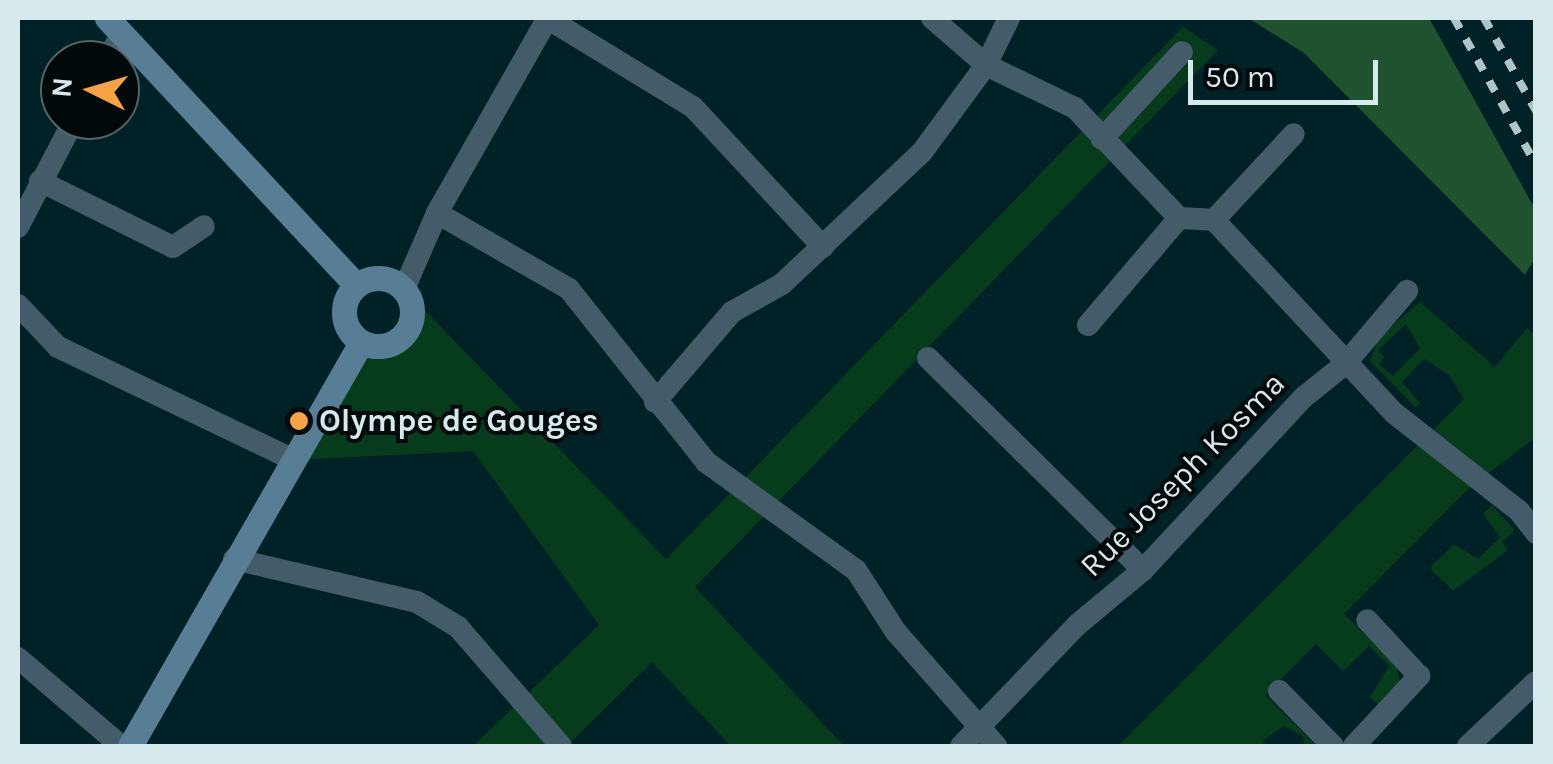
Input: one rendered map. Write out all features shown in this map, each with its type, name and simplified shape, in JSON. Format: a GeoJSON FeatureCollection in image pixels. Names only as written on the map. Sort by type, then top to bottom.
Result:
{"type":"FeatureCollection","features":[{"type":"Feature","properties":{"kind":"street"},"geometry":{"type":"LineString","coordinates":[[356,285],[344,315],[362,342],[380,346],[403,336],[412,316],[404,288],[437,213],[548,18],[693,107],[824,247]]}},
{"type":"Feature","properties":{"kind":"street"},"geometry":{"type":"LineString","coordinates":[[932,18],[986,65],[1074,108],[1179,218],[1214,220],[1394,413],[1519,511],[1536,533]]}},
{"type":"Feature","properties":{"kind":"street"},"geometry":{"type":"LineString","coordinates":[[655,402],[732,312],[782,284],[922,152],[986,65],[1009,18]]}},
{"type":"Feature","properties":{"kind":"street"},"geometry":{"type":"LineString","coordinates":[[114,26],[356,285]]}},
{"type":"Feature","properties":{"kind":"street"},"geometry":{"type":"LineString","coordinates":[[1102,138],[1182,52]]}},
{"type":"Feature","properties":{"kind":"street"},"geometry":{"type":"LineString","coordinates":[[1214,220],[1294,134]]}},
{"type":"Feature","properties":{"kind":"street"},"geometry":{"type":"LineString","coordinates":[[20,215],[63,140]]}},
{"type":"Feature","properties":{"kind":"street"},"geometry":{"type":"LineString","coordinates":[[40,182],[173,247],[204,226]]}},
{"type":"Feature","properties":{"kind":"street"},"geometry":{"type":"LineString","coordinates":[[437,213],[569,289],[706,462],[856,570],[896,632],[996,746]]}},
{"type":"Feature","properties":{"kind":"street"},"geometry":{"type":"LineString","coordinates":[[1088,325],[1179,218]]}},
{"type":"Feature","properties":{"kind":"street"},"geometry":{"type":"LineString","coordinates":[[356,285],[386,278],[404,288]]}},
{"type":"Feature","properties":{"kind":"street","name":"Rue Joseph Kosma"},"geometry":{"type":"LineString","coordinates":[[961,746],[1077,625],[1144,570],[1304,397],[1345,364],[1407,291]]}},
{"type":"Feature","properties":{"kind":"street"},"geometry":{"type":"LineString","coordinates":[[18,305],[58,347],[294,460]]}},
{"type":"Feature","properties":{"kind":"street"},"geometry":{"type":"LineString","coordinates":[[130,746],[362,342]]}},
{"type":"Feature","properties":{"kind":"street"},"geometry":{"type":"LineString","coordinates":[[928,358],[1144,570]]}},
{"type":"Feature","properties":{"kind":"street"},"geometry":{"type":"LineString","coordinates":[[234,559],[417,602],[458,627],[560,746]]}},
{"type":"Feature","properties":{"kind":"street"},"geometry":{"type":"LineString","coordinates":[[1354,746],[1419,676],[1367,620]]}},
{"type":"Feature","properties":{"kind":"street"},"geometry":{"type":"LineString","coordinates":[[18,658],[121,746]]}},
{"type":"Feature","properties":{"kind":"street"},"geometry":{"type":"LineString","coordinates":[[1468,746],[1536,682]]}},
{"type":"Feature","properties":{"kind":"street"},"geometry":{"type":"LineString","coordinates":[[1278,691],[1334,746]]}},
{"type":"Feature","properties":{"kind":"green space"},"geometry":{"type":"Polygon","coordinates":[[[1248,18],[1429,18],[1535,209],[1535,258],[1525,275],[1304,53],[1248,18]]]}},
{"type":"Feature","properties":{"kind":"green space"},"geometry":{"type":"Polygon","coordinates":[[[1183,27],[1218,50],[695,587],[844,746],[731,746],[652,662],[567,746],[473,746],[599,625],[473,451],[294,460],[371,345],[395,342],[408,328],[412,304],[404,289],[666,559],[1183,27]]]}},
{"type":"Feature","properties":{"kind":"green space"},"geometry":{"type":"Polygon","coordinates":[[[1420,302],[1495,367],[1527,328],[1535,335],[1535,438],[1471,486],[1344,614],[1396,665],[1401,686],[1386,712],[1370,697],[1389,666],[1369,646],[1343,671],[1316,644],[1265,695],[1317,746],[1304,746],[1303,736],[1284,726],[1262,741],[1267,746],[1118,746],[1464,399],[1449,375],[1424,359],[1402,382],[1420,403],[1416,408],[1370,361],[1379,337],[1420,302]],[[1406,324],[1378,350],[1384,357],[1379,364],[1393,376],[1420,348],[1406,324]]]}},
{"type":"Feature","properties":{"kind":"green space"},"geometry":{"type":"Polygon","coordinates":[[[1492,505],[1515,530],[1502,542],[1508,550],[1453,591],[1430,568],[1454,544],[1478,559],[1500,537],[1483,514],[1492,505]]]}},
{"type":"Feature","properties":{"kind":"railway"},"geometry":{"type":"LineString","coordinates":[[1454,18],[1536,165]]}},
{"type":"Feature","properties":{"kind":"railway"},"geometry":{"type":"LineString","coordinates":[[1484,18],[1536,111]]}},
{"type":"Feature","properties":{"kind":"place","name":"Olympe de Gouges"},"geometry":{"type":"Point","coordinates":[299,421]}}]}
